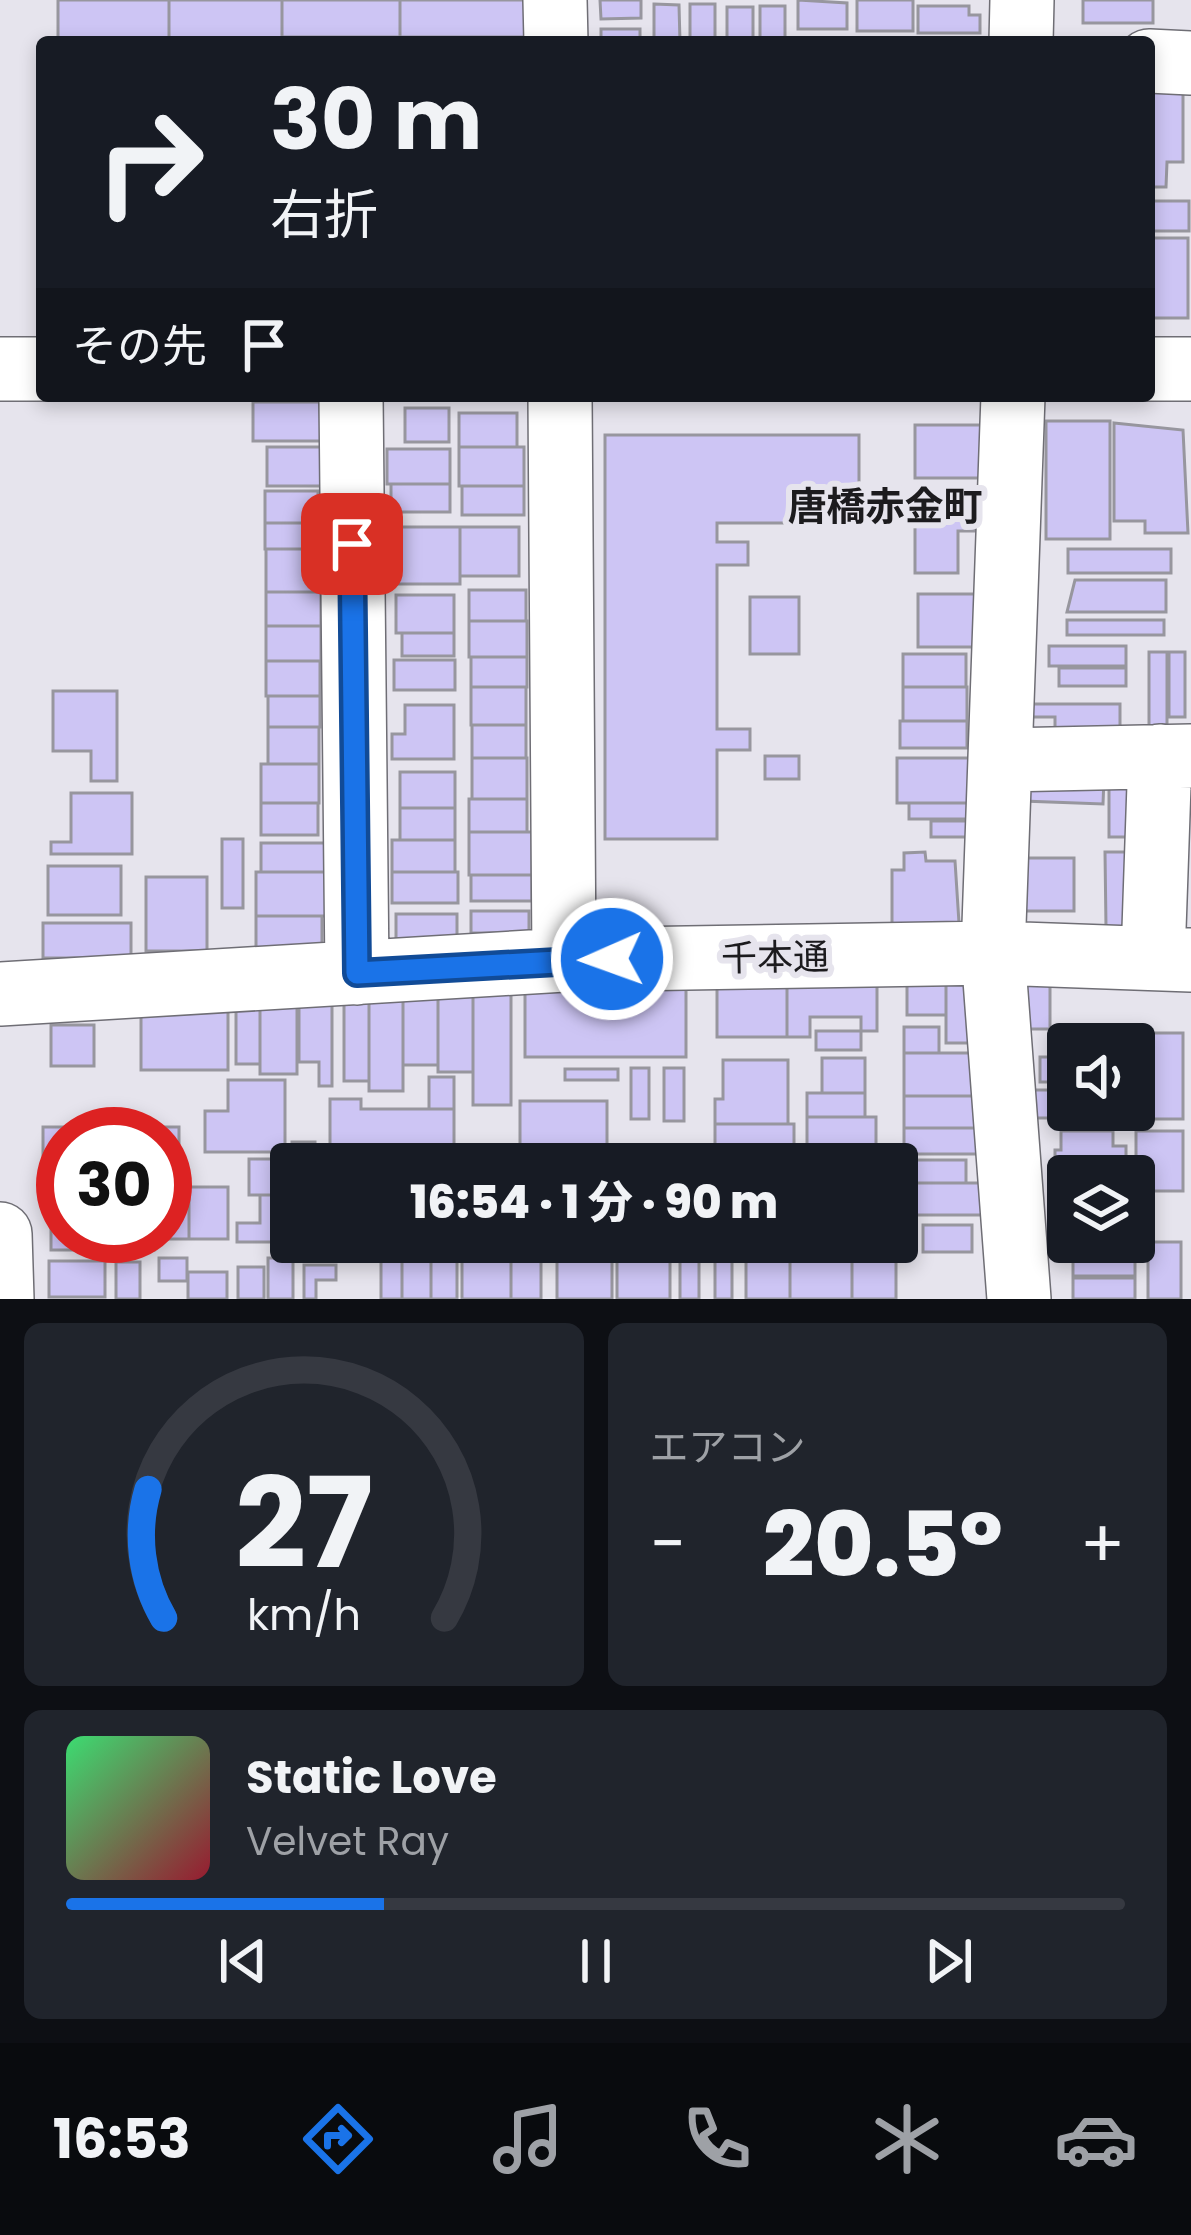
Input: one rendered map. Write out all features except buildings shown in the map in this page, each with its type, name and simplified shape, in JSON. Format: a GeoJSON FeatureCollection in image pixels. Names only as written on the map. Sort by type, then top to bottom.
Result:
{"type":"FeatureCollection","features":[{"type":"Feature","properties":{"kind":"street"},"geometry":{"type":"LineString","coordinates":[[555,0],[556,36]]}},
{"type":"Feature","properties":{"kind":"street"},"geometry":{"type":"LineString","coordinates":[[1021,36],[1022,0]]}},
{"type":"Feature","properties":{"kind":"street"},"geometry":{"type":"LineString","coordinates":[[1155,61],[1191,63]]}},
{"type":"Feature","properties":{"kind":"street"},"geometry":{"type":"LineString","coordinates":[[0,369],[36,369]]}},
{"type":"Feature","properties":{"kind":"street"},"geometry":{"type":"LineString","coordinates":[[1155,369],[1191,369]]}},
{"type":"Feature","properties":{"kind":"street"},"geometry":{"type":"LineString","coordinates":[[351,402],[357,973]]}},
{"type":"Feature","properties":{"kind":"street"},"geometry":{"type":"LineString","coordinates":[[560,402],[564,960]]}},
{"type":"Feature","properties":{"kind":"street"},"geometry":{"type":"LineString","coordinates":[[1013,402],[994,953],[1019,1299]]}},
{"type":"Feature","properties":{"kind":"street"},"geometry":{"type":"LineString","coordinates":[[1000,760],[1175,756],[1172,959]]}},
{"type":"Feature","properties":{"kind":"street","name":"千本通"},"geometry":{"type":"LineString","coordinates":[[0,994],[564,960],[994,953],[1172,959]]}},
{"type":"Feature","properties":{"kind":"street"},"geometry":{"type":"LineString","coordinates":[[0,1234],[2,1299]]}},
{"type":"Feature","properties":{"kind":"district","name":"唐橋赤金町"},"geometry":{"type":"Point","coordinates":[885,506]}},
{"type":"Feature","properties":{"kind":"route"},"geometry":{"type":"LineString","coordinates":[[352,544],[357,973],[612,959]]}}]}
